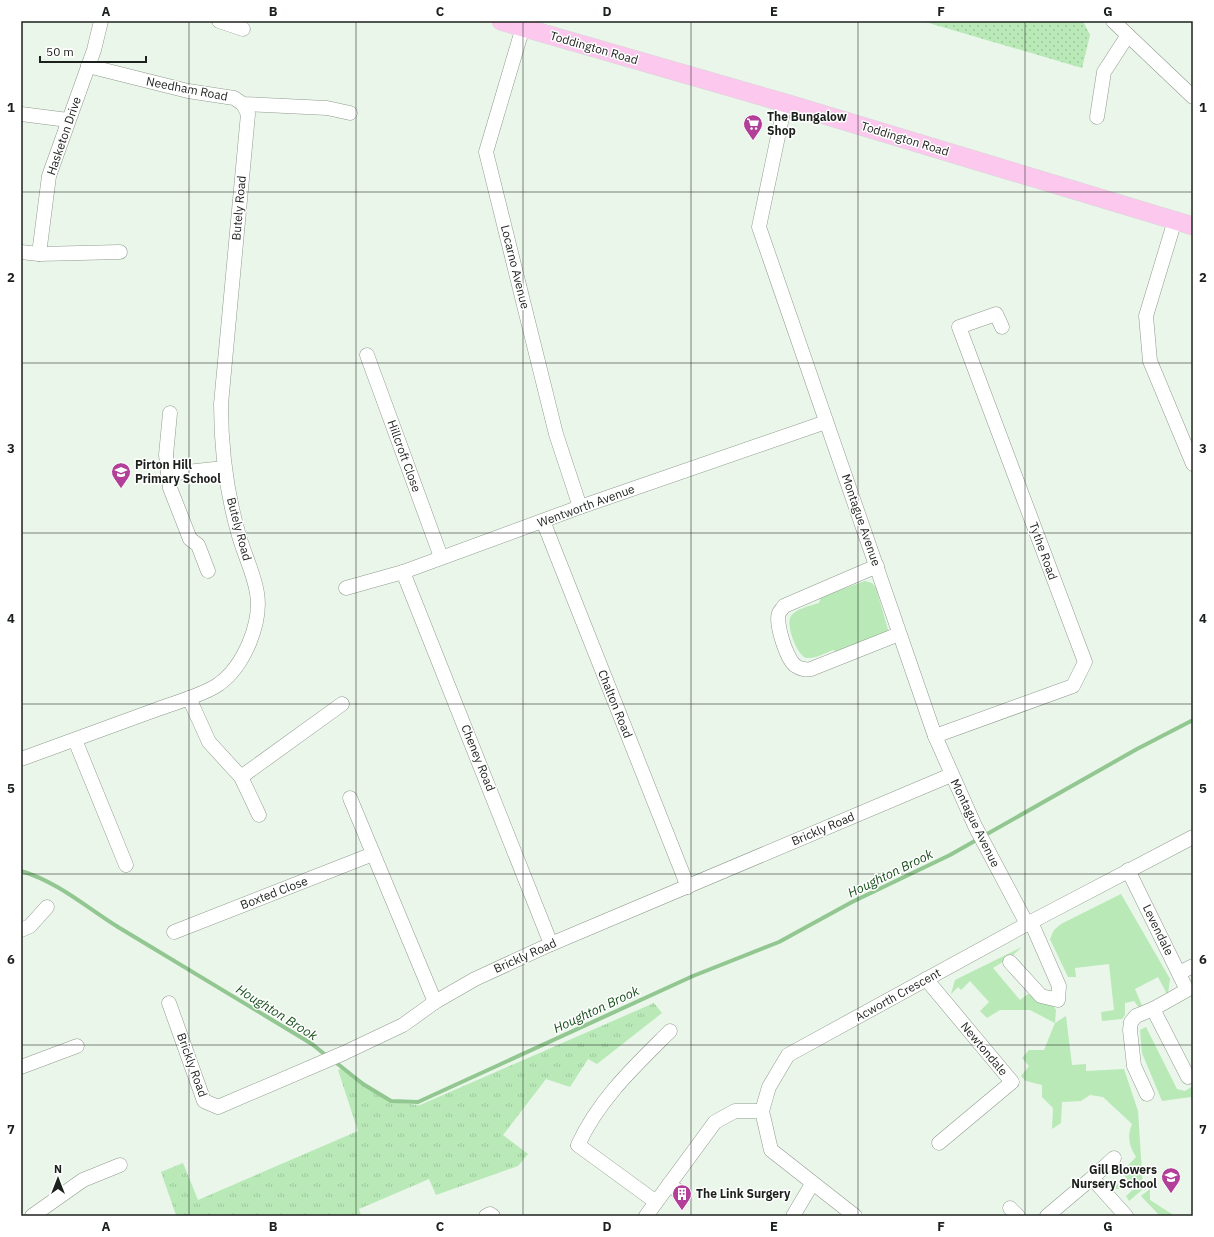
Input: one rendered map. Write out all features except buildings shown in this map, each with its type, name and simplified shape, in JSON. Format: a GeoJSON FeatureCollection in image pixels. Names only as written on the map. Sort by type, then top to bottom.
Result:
{"type":"FeatureCollection","features":[{"type":"Feature","properties":{"kind":"main road","name":"Toddington Road"},"geometry":{"type":"LineString","coordinates":[[501,21],[785,103],[1193,226]]}},
{"type":"Feature","properties":{"kind":"street","name":"Hasketon Drive"},"geometry":{"type":"LineString","coordinates":[[39,254],[50,176],[68,120],[94,50],[100,21]]}},
{"type":"Feature","properties":{"kind":"street"},"geometry":{"type":"LineString","coordinates":[[219,21],[243,29]]}},
{"type":"Feature","properties":{"kind":"street"},"geometry":{"type":"LineString","coordinates":[[1113,21],[1193,97]]}},
{"type":"Feature","properties":{"kind":"street","name":"Locarno Avenue"},"geometry":{"type":"LineString","coordinates":[[523,27],[486,152],[556,434],[580,508]]}},
{"type":"Feature","properties":{"kind":"street"},"geometry":{"type":"LineString","coordinates":[[1097,117],[1104,72],[1128,35]]}},
{"type":"Feature","properties":{"kind":"street","name":"Needham Road"},"geometry":{"type":"LineString","coordinates":[[88,66],[188,91],[234,98],[243,104],[311,106],[332,108],[350,113]]}},
{"type":"Feature","properties":{"kind":"street","name":"Montague Avenue"},"geometry":{"type":"LineString","coordinates":[[785,103],[759,227],[935,736],[951,775],[975,826],[1029,923],[1059,986],[1058,1000],[1041,996],[1010,962]]}},
{"type":"Feature","properties":{"kind":"street","name":"Butely Road"},"geometry":{"type":"LineString","coordinates":[[21,759],[188,698],[219,684],[239,663],[252,637],[259,612],[257,592],[237,532],[224,468],[221,404],[248,114],[243,104]]}},
{"type":"Feature","properties":{"kind":"street"},"geometry":{"type":"LineString","coordinates":[[21,114],[68,120]]}},
{"type":"Feature","properties":{"kind":"street"},"geometry":{"type":"LineString","coordinates":[[1175,220],[1146,316],[1150,361],[1193,464]]}},
{"type":"Feature","properties":{"kind":"street"},"geometry":{"type":"LineString","coordinates":[[21,252],[39,254],[120,252]]}},
{"type":"Feature","properties":{"kind":"street","name":"Tythe Road"},"geometry":{"type":"LineString","coordinates":[[935,736],[1073,686],[1084,662],[959,327],[996,314],[1002,327]]}},
{"type":"Feature","properties":{"kind":"street","name":"Hillcroft Close"},"geometry":{"type":"LineString","coordinates":[[367,356],[441,557]]}},
{"type":"Feature","properties":{"kind":"street"},"geometry":{"type":"LineString","coordinates":[[170,413],[166,455],[170,488],[190,539],[198,545],[208,571]]}},
{"type":"Feature","properties":{"kind":"street","name":"Wentworth Avenue"},"geometry":{"type":"LineString","coordinates":[[346,588],[403,572],[441,557],[826,422]]}},
{"type":"Feature","properties":{"kind":"street"},"geometry":{"type":"LineString","coordinates":[[168,474],[224,468]]}},
{"type":"Feature","properties":{"kind":"street","name":"Chalton Road"},"geometry":{"type":"LineString","coordinates":[[543,521],[688,887]]}},
{"type":"Feature","properties":{"kind":"street"},"geometry":{"type":"LineString","coordinates":[[877,566],[784,606],[779,614],[778,621],[788,656],[796,666],[807,670],[899,634]]}},
{"type":"Feature","properties":{"kind":"street","name":"Cheney Road"},"geometry":{"type":"LineString","coordinates":[[403,572],[551,944]]}},
{"type":"Feature","properties":{"kind":"street"},"geometry":{"type":"LineString","coordinates":[[188,698],[209,742],[241,776],[259,815]]}},
{"type":"Feature","properties":{"kind":"street"},"geometry":{"type":"LineString","coordinates":[[241,776],[342,704]]}},
{"type":"Feature","properties":{"kind":"street"},"geometry":{"type":"LineString","coordinates":[[75,740],[126,865]]}},
{"type":"Feature","properties":{"kind":"street","name":"Brickly Road"},"geometry":{"type":"LineString","coordinates":[[169,1002],[204,1101],[218,1107],[344,1053],[403,1024],[435,1002],[475,979],[551,944],[951,775]]}},
{"type":"Feature","properties":{"kind":"street"},"geometry":{"type":"LineString","coordinates":[[350,798],[435,1002]]}},
{"type":"Feature","properties":{"kind":"street","name":"Acworth Crescent"},"geometry":{"type":"LineString","coordinates":[[855,1216],[812,1184],[771,1150],[762,1111],[768,1087],[788,1055],[1029,923],[1193,837]]}},
{"type":"Feature","properties":{"kind":"street","name":"Boxted Close"},"geometry":{"type":"LineString","coordinates":[[174,932],[373,854]]}},
{"type":"Feature","properties":{"kind":"street","name":"Levendale"},"geometry":{"type":"LineString","coordinates":[[1128,870],[1187,990],[1153,1009]]}},
{"type":"Feature","properties":{"kind":"street"},"geometry":{"type":"LineString","coordinates":[[21,930],[30,926],[47,907]]}},
{"type":"Feature","properties":{"kind":"street"},"geometry":{"type":"LineString","coordinates":[[1179,973],[1193,966]]}},
{"type":"Feature","properties":{"kind":"street","name":"Newtondale"},"geometry":{"type":"LineString","coordinates":[[926,979],[1012,1082],[940,1143]]}},
{"type":"Feature","properties":{"kind":"street"},"geometry":{"type":"LineString","coordinates":[[1147,1094],[1134,1066],[1130,1030],[1131,1022],[1136,1016],[1153,1009],[1188,1077]]}},
{"type":"Feature","properties":{"kind":"street"},"geometry":{"type":"LineString","coordinates":[[656,1202],[578,1145],[588,1124],[616,1085],[670,1031]]}},
{"type":"Feature","properties":{"kind":"street"},"geometry":{"type":"LineString","coordinates":[[21,1067],[77,1046]]}},
{"type":"Feature","properties":{"kind":"street"},"geometry":{"type":"LineString","coordinates":[[646,1216],[715,1122],[735,1111],[762,1111]]}},
{"type":"Feature","properties":{"kind":"street"},"geometry":{"type":"LineString","coordinates":[[1047,1216],[1114,1158]]}},
{"type":"Feature","properties":{"kind":"street"},"geometry":{"type":"LineString","coordinates":[[32,1216],[83,1180],[120,1165]]}},
{"type":"Feature","properties":{"kind":"street"},"geometry":{"type":"LineString","coordinates":[[1092,1178],[1126,1216]]}},
{"type":"Feature","properties":{"kind":"street"},"geometry":{"type":"LineString","coordinates":[[669,1184],[682,1194]]}},
{"type":"Feature","properties":{"kind":"street"},"geometry":{"type":"LineString","coordinates":[[793,1216],[812,1184]]}},
{"type":"Feature","properties":{"kind":"street"},"geometry":{"type":"LineString","coordinates":[[486,1216],[490,1214],[493,1216]]}},
{"type":"Feature","properties":{"kind":"green space"},"geometry":{"type":"Polygon","coordinates":[[[922,21],[1083,21],[1090,35],[1082,68],[922,21]]]}},
{"type":"Feature","properties":{"kind":"green space"},"geometry":{"type":"Polygon","coordinates":[[[865,581],[872,583],[876,588],[889,633],[840,653],[833,650],[813,658],[803,656],[799,652],[793,639],[790,625],[791,616],[800,609],[819,603],[821,597],[865,581]]]}},
{"type":"Feature","properties":{"kind":"green space"},"geometry":{"type":"Polygon","coordinates":[[[1121,894],[1170,979],[1168,996],[1158,977],[1135,989],[1143,1008],[1140,1009],[1134,1001],[1125,1003],[1125,1015],[1122,1019],[1102,1021],[1101,1012],[1114,1010],[1109,964],[1075,968],[1076,977],[1068,977],[1050,939],[1054,930],[1061,924],[1121,894]]]}},
{"type":"Feature","properties":{"kind":"green space"},"geometry":{"type":"Polygon","coordinates":[[[1022,947],[1012,956],[993,968],[1020,1000],[1028,994],[1051,1002],[1056,1010],[1055,1023],[1030,1010],[1000,1010],[987,1018],[980,1011],[989,1002],[970,981],[961,990],[958,987],[951,994],[955,980],[1022,947]]]}},
{"type":"Feature","properties":{"kind":"green space"},"geometry":{"type":"Polygon","coordinates":[[[654,1003],[662,1013],[597,1064],[588,1059],[570,1087],[546,1079],[503,1135],[528,1154],[518,1166],[436,1195],[429,1179],[359,1209],[361,1216],[174,1216],[176,1215],[161,1172],[183,1163],[198,1200],[358,1131],[338,1070],[341,1069],[389,1102],[420,1105],[654,1003]]]}},
{"type":"Feature","properties":{"kind":"green space"},"geometry":{"type":"Polygon","coordinates":[[[1066,1016],[1072,1065],[1086,1064],[1086,1071],[1124,1069],[1138,1111],[1143,1189],[1129,1201],[1126,1196],[1134,1189],[1128,1182],[1120,1189],[1113,1189],[1111,1186],[1113,1179],[1119,1186],[1127,1179],[1122,1172],[1136,1157],[1130,1141],[1132,1124],[1103,1097],[1090,1095],[1081,1101],[1062,1102],[1061,1123],[1052,1129],[1053,1108],[1042,1097],[1042,1085],[1026,1081],[1021,1076],[1029,1066],[1022,1058],[1029,1050],[1044,1050],[1055,1023],[1066,1016]]]}},
{"type":"Feature","properties":{"kind":"green space"},"geometry":{"type":"Polygon","coordinates":[[[1146,1027],[1177,1089],[1185,1091],[1193,1086],[1193,1103],[1191,1097],[1162,1101],[1142,1053],[1140,1030],[1146,1027]]]}},
{"type":"Feature","properties":{"kind":"green space"},"geometry":{"type":"Polygon","coordinates":[[[1150,1189],[1150,1200],[1175,1216],[1160,1216],[1141,1196],[1150,1189]]]}},
{"type":"Feature","properties":{"kind":"waterway","name":"Houghton Brook"},"geometry":{"type":"LineString","coordinates":[[334,1061],[363,1084],[391,1101],[418,1102],[693,976],[779,942],[852,902],[950,855],[1137,749],[1193,720]]}},
{"type":"Feature","properties":{"kind":"waterway","name":"Houghton Brook"},"geometry":{"type":"LineString","coordinates":[[21,871],[60,888],[118,927],[312,1044],[328,1057]]}},
{"type":"Feature","properties":{"kind":"place","name":"The Bungalow Shop"},"geometry":{"type":"Point","coordinates":[753,141]}},
{"type":"Feature","properties":{"kind":"place","name":"Pirton Hill Primary School"},"geometry":{"type":"Point","coordinates":[121,489]}},
{"type":"Feature","properties":{"kind":"place","name":"Gill Blowers Nursery School"},"geometry":{"type":"Point","coordinates":[1171,1194]}},
{"type":"Feature","properties":{"kind":"place","name":"The Link Surgery"},"geometry":{"type":"Point","coordinates":[682,1211]}}]}
